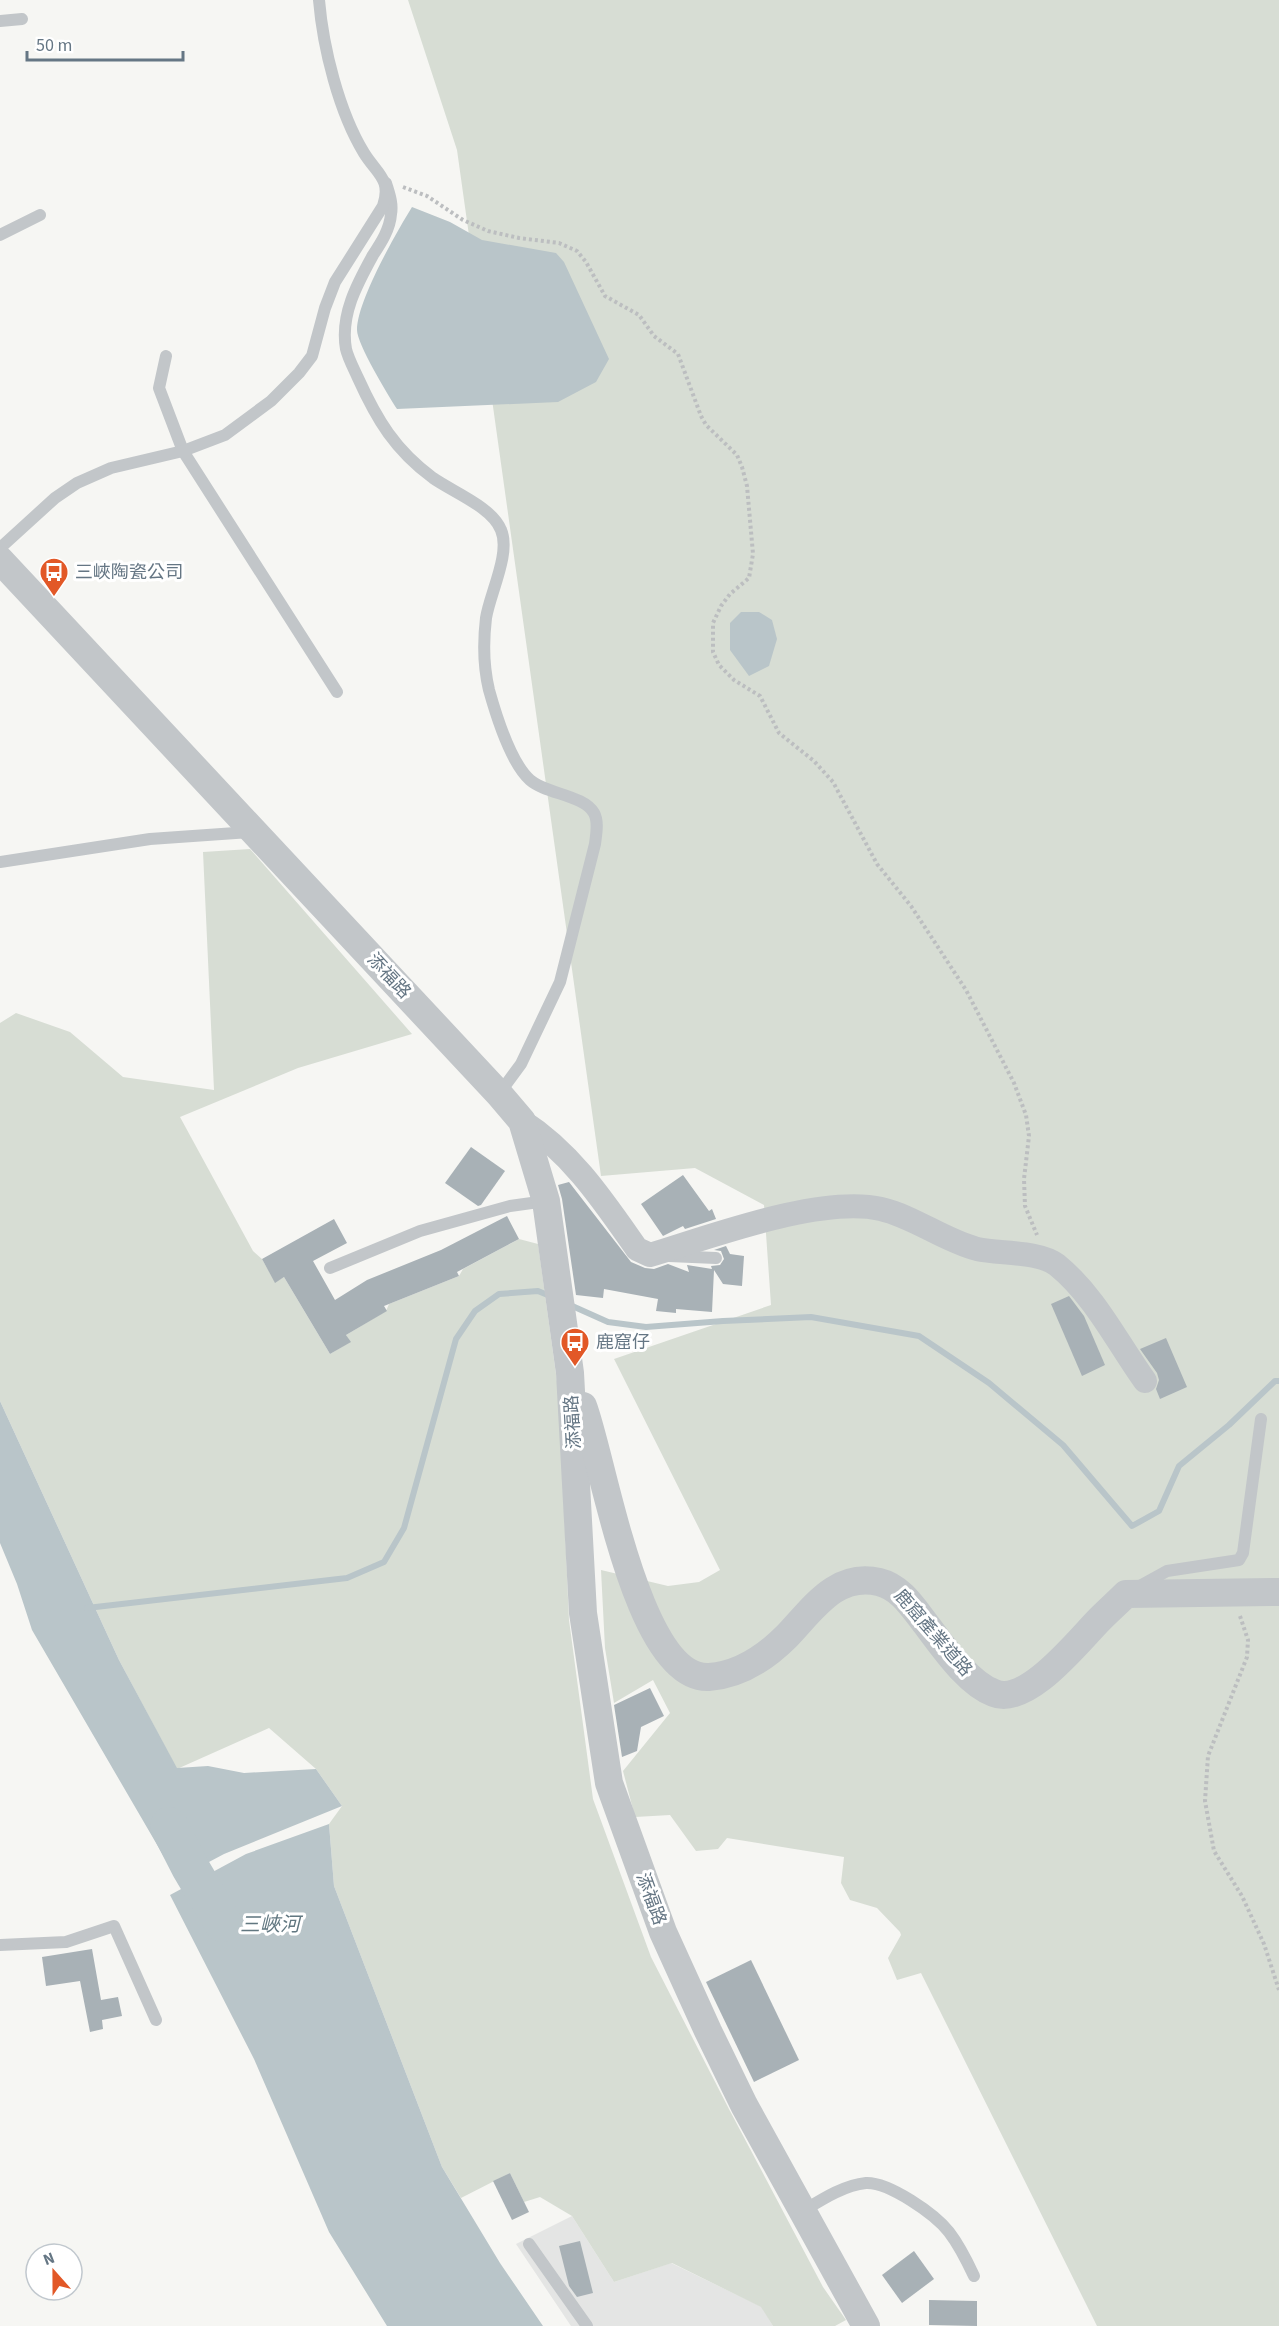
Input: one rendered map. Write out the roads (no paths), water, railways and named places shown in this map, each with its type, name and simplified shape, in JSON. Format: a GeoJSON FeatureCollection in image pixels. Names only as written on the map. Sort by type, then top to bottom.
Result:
{"type":"FeatureCollection","features":[{"type":"Feature","properties":{"kind":"street","name":"添福路"},"geometry":{"type":"LineString","coordinates":[[0,560],[522,1121],[546,1201],[570,1373],[583,1612],[609,1783],[663,1932],[744,2105],[866,2326]]}},
{"type":"Feature","properties":{"kind":"street"},"geometry":{"type":"LineString","coordinates":[[522,1121],[545,1136],[569,1158],[637,1250],[650,1255],[755,1224],[816,1209],[844,1206],[879,1209],[908,1218],[947,1238],[975,1248],[998,1253],[1028,1255],[1054,1263],[1071,1278],[1097,1308],[1145,1381]]}},
{"type":"Feature","properties":{"kind":"street","name":"鹿窟產業道路"},"geometry":{"type":"LineString","coordinates":[[570,1373],[589,1422],[603,1484],[630,1573],[654,1629],[668,1654],[686,1670],[703,1677],[720,1676],[740,1670],[763,1657],[814,1605],[839,1585],[856,1580],[876,1581],[891,1585],[910,1604],[952,1659],[979,1684],[994,1694],[1008,1695],[1035,1683],[1126,1594]]}},
{"type":"Feature","properties":{"kind":"street"},"geometry":{"type":"LineString","coordinates":[[1126,1594],[1279,1592]]}},
{"type":"Feature","properties":{"kind":"lane"},"geometry":{"type":"LineString","coordinates":[[319,0],[327,53],[338,92],[365,155],[386,183],[392,215],[385,235],[363,273],[349,305],[344,328],[346,351],[386,433],[402,452],[433,477],[491,516],[501,530],[504,545],[486,616],[483,656],[490,691],[507,741],[520,767],[530,780],[547,790],[588,806],[594,813],[597,823],[595,844],[560,982],[521,1064],[499,1094]]}},
{"type":"Feature","properties":{"kind":"lane"},"geometry":{"type":"LineString","coordinates":[[0,21],[22,20]]}},
{"type":"Feature","properties":{"kind":"lane"},"geometry":{"type":"LineString","coordinates":[[0,548],[55,498],[76,483],[111,468],[183,451],[225,435],[271,401],[299,373],[312,356],[324,308],[335,282],[383,206],[387,194],[386,183]]}},
{"type":"Feature","properties":{"kind":"lane"},"geometry":{"type":"LineString","coordinates":[[0,235],[40,215]]}},
{"type":"Feature","properties":{"kind":"lane"},"geometry":{"type":"LineString","coordinates":[[166,356],[159,388],[183,451],[337,692]]}},
{"type":"Feature","properties":{"kind":"lane"},"geometry":{"type":"LineString","coordinates":[[0,862],[150,839],[254,832]]}},
{"type":"Feature","properties":{"kind":"lane"},"geometry":{"type":"LineString","coordinates":[[330,1268],[420,1231],[510,1206],[546,1201]]}},
{"type":"Feature","properties":{"kind":"lane"},"geometry":{"type":"LineString","coordinates":[[650,1255],[716,1257]]}},
{"type":"Feature","properties":{"kind":"lane"},"geometry":{"type":"LineString","coordinates":[[1126,1594],[1167,1571],[1239,1560],[1243,1553],[1261,1419]]}},
{"type":"Feature","properties":{"kind":"lane"},"geometry":{"type":"LineString","coordinates":[[0,1945],[66,1942],[114,1926],[156,2020]]}},
{"type":"Feature","properties":{"kind":"lane"},"geometry":{"type":"LineString","coordinates":[[802,2212],[845,2189],[865,2183],[882,2185],[902,2194],[948,2230],[975,2276]]}},
{"type":"Feature","properties":{"kind":"lane"},"geometry":{"type":"LineString","coordinates":[[529,2244],[587,2326]]}},
{"type":"Feature","properties":{"kind":"water"},"geometry":{"type":"Polygon","coordinates":[[[412,207],[450,222],[482,240],[556,253],[564,262],[609,359],[596,382],[558,402],[397,409],[367,357],[357,330],[363,302],[370,285],[412,207]]]}},
{"type":"Feature","properties":{"kind":"water"},"geometry":{"type":"Polygon","coordinates":[[[741,612],[759,612],[772,620],[777,639],[769,666],[749,676],[730,650],[730,623],[741,612]]]}},
{"type":"Feature","properties":{"kind":"water"},"geometry":{"type":"Polygon","coordinates":[[[0,1401],[119,1660],[177,1768],[208,1766],[244,1773],[316,1769],[342,1806],[224,1854],[177,1879],[32,1630],[17,1584],[0,1543],[0,1401]]]}},
{"type":"Feature","properties":{"kind":"water","name":"三峽河"},"geometry":{"type":"Polygon","coordinates":[[[329,1824],[334,1886],[442,2167],[500,2263],[543,2326],[387,2326],[329,2232],[254,2059],[170,1895],[246,1854],[329,1824]]]}},
{"type":"Feature","properties":{"kind":"waterway"},"geometry":{"type":"LineString","coordinates":[[87,1608],[347,1578],[384,1562],[404,1528],[456,1339],[475,1311],[499,1294],[538,1291],[550,1296]]}},
{"type":"Feature","properties":{"kind":"waterway"},"geometry":{"type":"LineString","coordinates":[[570,1305],[608,1322],[646,1327],[811,1317],[919,1336],[989,1383],[1063,1445],[1132,1526],[1159,1511],[1179,1466],[1229,1425],[1275,1381],[1279,1381]]}},
{"type":"Feature","properties":{"kind":"waterway","name":"三峽河"},"geometry":{"type":"LineString","coordinates":[[169,1826],[223,1923]]}},
{"type":"Feature","properties":{"kind":"place","name":"三峽陶瓷公司"},"geometry":{"type":"Point","coordinates":[54,598]}},
{"type":"Feature","properties":{"kind":"place","name":"鹿窟仔"},"geometry":{"type":"Point","coordinates":[575,1368]}}]}
